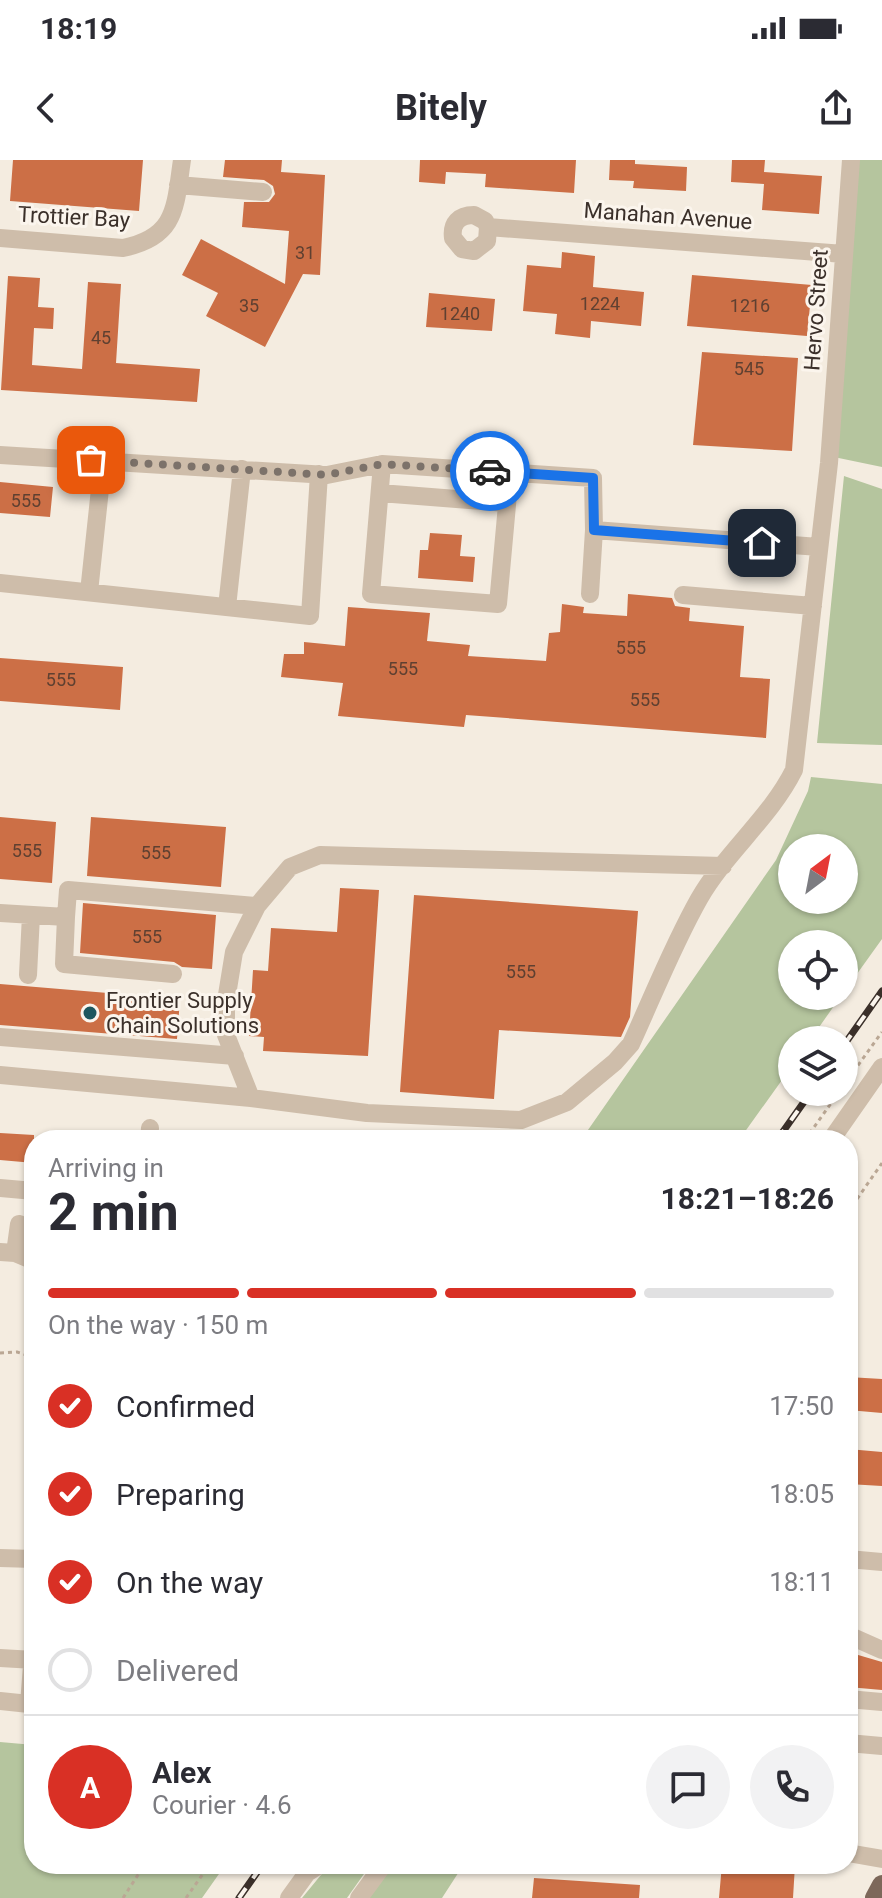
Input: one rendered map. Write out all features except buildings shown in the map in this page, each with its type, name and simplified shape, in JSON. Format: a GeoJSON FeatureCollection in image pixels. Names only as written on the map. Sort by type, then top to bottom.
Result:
{"type":"FeatureCollection","features":[{"type":"Feature","properties":{"kind":"main road"},"geometry":{"type":"LineString","coordinates":[[875,1898],[882,1885]]}},
{"type":"Feature","properties":{"kind":"street","name":"Trottier Bay"},"geometry":{"type":"LineString","coordinates":[[0,238],[123,248],[140,244],[158,235],[174,214],[182,160]]}},
{"type":"Feature","properties":{"kind":"street","name":"Hervo Street"},"geometry":{"type":"LineString","coordinates":[[0,1075],[251,1098],[367,1113],[521,1120],[567,1102],[606,1071],[631,1044],[700,898],[772,806],[794,770],[829,463],[851,160]]}},
{"type":"Feature","properties":{"kind":"street"},"geometry":{"type":"LineString","coordinates":[[178,185],[263,192]]}},
{"type":"Feature","properties":{"kind":"street","name":"Manahan Avenue"},"geometry":{"type":"LineString","coordinates":[[488,227],[844,254]]}},
{"type":"Feature","properties":{"kind":"street"},"geometry":{"type":"LineString","coordinates":[[0,455],[319,474],[382,464],[593,478],[590,594]]}},
{"type":"Feature","properties":{"kind":"street"},"geometry":{"type":"LineString","coordinates":[[89,592],[103,461]]}},
{"type":"Feature","properties":{"kind":"street"},"geometry":{"type":"LineString","coordinates":[[382,464],[371,594],[498,604],[510,472]]}},
{"type":"Feature","properties":{"kind":"street"},"geometry":{"type":"LineString","coordinates":[[227,607],[242,469]]}},
{"type":"Feature","properties":{"kind":"street"},"geometry":{"type":"LineString","coordinates":[[0,583],[310,616],[319,474]]}},
{"type":"Feature","properties":{"kind":"street"},"geometry":{"type":"LineString","coordinates":[[380,493],[507,503]]}},
{"type":"Feature","properties":{"kind":"street"},"geometry":{"type":"LineString","coordinates":[[594,530],[819,547]]}},
{"type":"Feature","properties":{"kind":"street"},"geometry":{"type":"LineString","coordinates":[[683,595],[813,606]]}},
{"type":"Feature","properties":{"kind":"street"},"geometry":{"type":"LineString","coordinates":[[251,1098],[226,1035],[226,1001],[234,952],[257,906],[290,867],[320,855],[723,866]]}},
{"type":"Feature","properties":{"kind":"street"},"geometry":{"type":"LineString","coordinates":[[173,974],[64,964],[68,890],[257,906]]}},
{"type":"Feature","properties":{"kind":"street"},"geometry":{"type":"LineString","coordinates":[[0,913],[66,917]]}},
{"type":"Feature","properties":{"kind":"street"},"geometry":{"type":"LineString","coordinates":[[28,975],[31,915]]}},
{"type":"Feature","properties":{"kind":"street"},"geometry":{"type":"LineString","coordinates":[[0,1037],[235,1056]]}},
{"type":"Feature","properties":{"kind":"street"},"geometry":{"type":"LineString","coordinates":[[838,1130],[882,1067]]}},
{"type":"Feature","properties":{"kind":"street"},"geometry":{"type":"LineString","coordinates":[[0,1188],[24,1190]]}},
{"type":"Feature","properties":{"kind":"street"},"geometry":{"type":"LineString","coordinates":[[8,1253],[19,1224]]}},
{"type":"Feature","properties":{"kind":"street"},"geometry":{"type":"LineString","coordinates":[[0,1558],[24,1559]]}},
{"type":"Feature","properties":{"kind":"street"},"geometry":{"type":"LineString","coordinates":[[858,1560],[882,1562]]}},
{"type":"Feature","properties":{"kind":"street"},"geometry":{"type":"LineString","coordinates":[[858,1639],[882,1650]]}},
{"type":"Feature","properties":{"kind":"street"},"geometry":{"type":"LineString","coordinates":[[0,1658],[24,1659]]}},
{"type":"Feature","properties":{"kind":"street"},"geometry":{"type":"LineString","coordinates":[[858,1700],[882,1702]]}},
{"type":"Feature","properties":{"kind":"street"},"geometry":{"type":"LineString","coordinates":[[0,1701],[24,1703]]}},
{"type":"Feature","properties":{"kind":"street"},"geometry":{"type":"LineString","coordinates":[[858,1744],[882,1746]]}},
{"type":"Feature","properties":{"kind":"street"},"geometry":{"type":"LineString","coordinates":[[858,1842],[882,1845]]}},
{"type":"Feature","properties":{"kind":"street"},"geometry":{"type":"LineString","coordinates":[[858,1855],[882,1859]]}},
{"type":"Feature","properties":{"kind":"street"},"geometry":{"type":"LineString","coordinates":[[289,1898],[308,1874]]}},
{"type":"Feature","properties":{"kind":"street"},"geometry":{"type":"LineString","coordinates":[[359,1898],[377,1874]]}},
{"type":"Feature","properties":{"kind":"path"},"geometry":{"type":"LineString","coordinates":[[858,1065],[882,1032]]}},
{"type":"Feature","properties":{"kind":"path"},"geometry":{"type":"LineString","coordinates":[[812,1130],[829,1106]]}},
{"type":"Feature","properties":{"kind":"path"},"geometry":{"type":"LineString","coordinates":[[858,1198],[882,1163]]}},
{"type":"Feature","properties":{"kind":"path"},"geometry":{"type":"LineString","coordinates":[[0,1353],[24,1354]]}},
{"type":"Feature","properties":{"kind":"path"},"geometry":{"type":"LineString","coordinates":[[123,1898],[139,1874]]}},
{"type":"Feature","properties":{"kind":"path"},"geometry":{"type":"LineString","coordinates":[[186,1898],[203,1874]]}},
{"type":"Feature","properties":{"kind":"green space"},"geometry":{"type":"Polygon","coordinates":[[[851,160],[882,160],[882,467],[829,456],[851,160]]]}},
{"type":"Feature","properties":{"kind":"green space"},"geometry":{"type":"Polygon","coordinates":[[[844,476],[882,489],[882,745],[817,743],[844,476]]]}},
{"type":"Feature","properties":{"kind":"green space"},"geometry":{"type":"Polygon","coordinates":[[[811,777],[882,784],[882,939],[858,972],[858,930],[778,930],[778,1010],[831,1010],[820,1026],[778,1026],[778,1086],[746,1130],[588,1130],[778,856],[778,914],[858,914],[858,834],[788,834],[808,791],[811,777]]]}},
{"type":"Feature","properties":{"kind":"green space"},"geometry":{"type":"Polygon","coordinates":[[[0,1742],[24,1744],[24,1874],[219,1874],[202,1898],[0,1898],[0,1742]]]}},
{"type":"Feature","properties":{"kind":"green space"},"geometry":{"type":"Polygon","coordinates":[[[322,1874],[364,1874],[347,1898],[302,1898],[322,1874]]]}},
{"type":"Feature","properties":{"kind":"green space"},"geometry":{"type":"Polygon","coordinates":[[[382,1874],[458,1874],[442,1898],[364,1898],[382,1874]]]}},
{"type":"Feature","properties":{"kind":"railway"},"geometry":{"type":"LineString","coordinates":[[857,1026],[882,991]]}},
{"type":"Feature","properties":{"kind":"railway"},"geometry":{"type":"LineString","coordinates":[[784,1130],[801,1106]]}},
{"type":"Feature","properties":{"kind":"railway"},"geometry":{"type":"LineString","coordinates":[[239,1898],[256,1874]]}},
{"type":"Feature","properties":{"kind":"way so far"},"geometry":{"type":"LineString","coordinates":[[91,460],[327,475],[382,464],[490,471]]}},
{"type":"Feature","properties":{"kind":"place","name":"Frontier Supply Chain Solutions"},"geometry":{"type":"Point","coordinates":[90,1013]}},
{"type":"Feature","properties":{"kind":"route"},"geometry":{"type":"LineString","coordinates":[[490,471],[593,478],[594,530],[762,543]]}}]}
